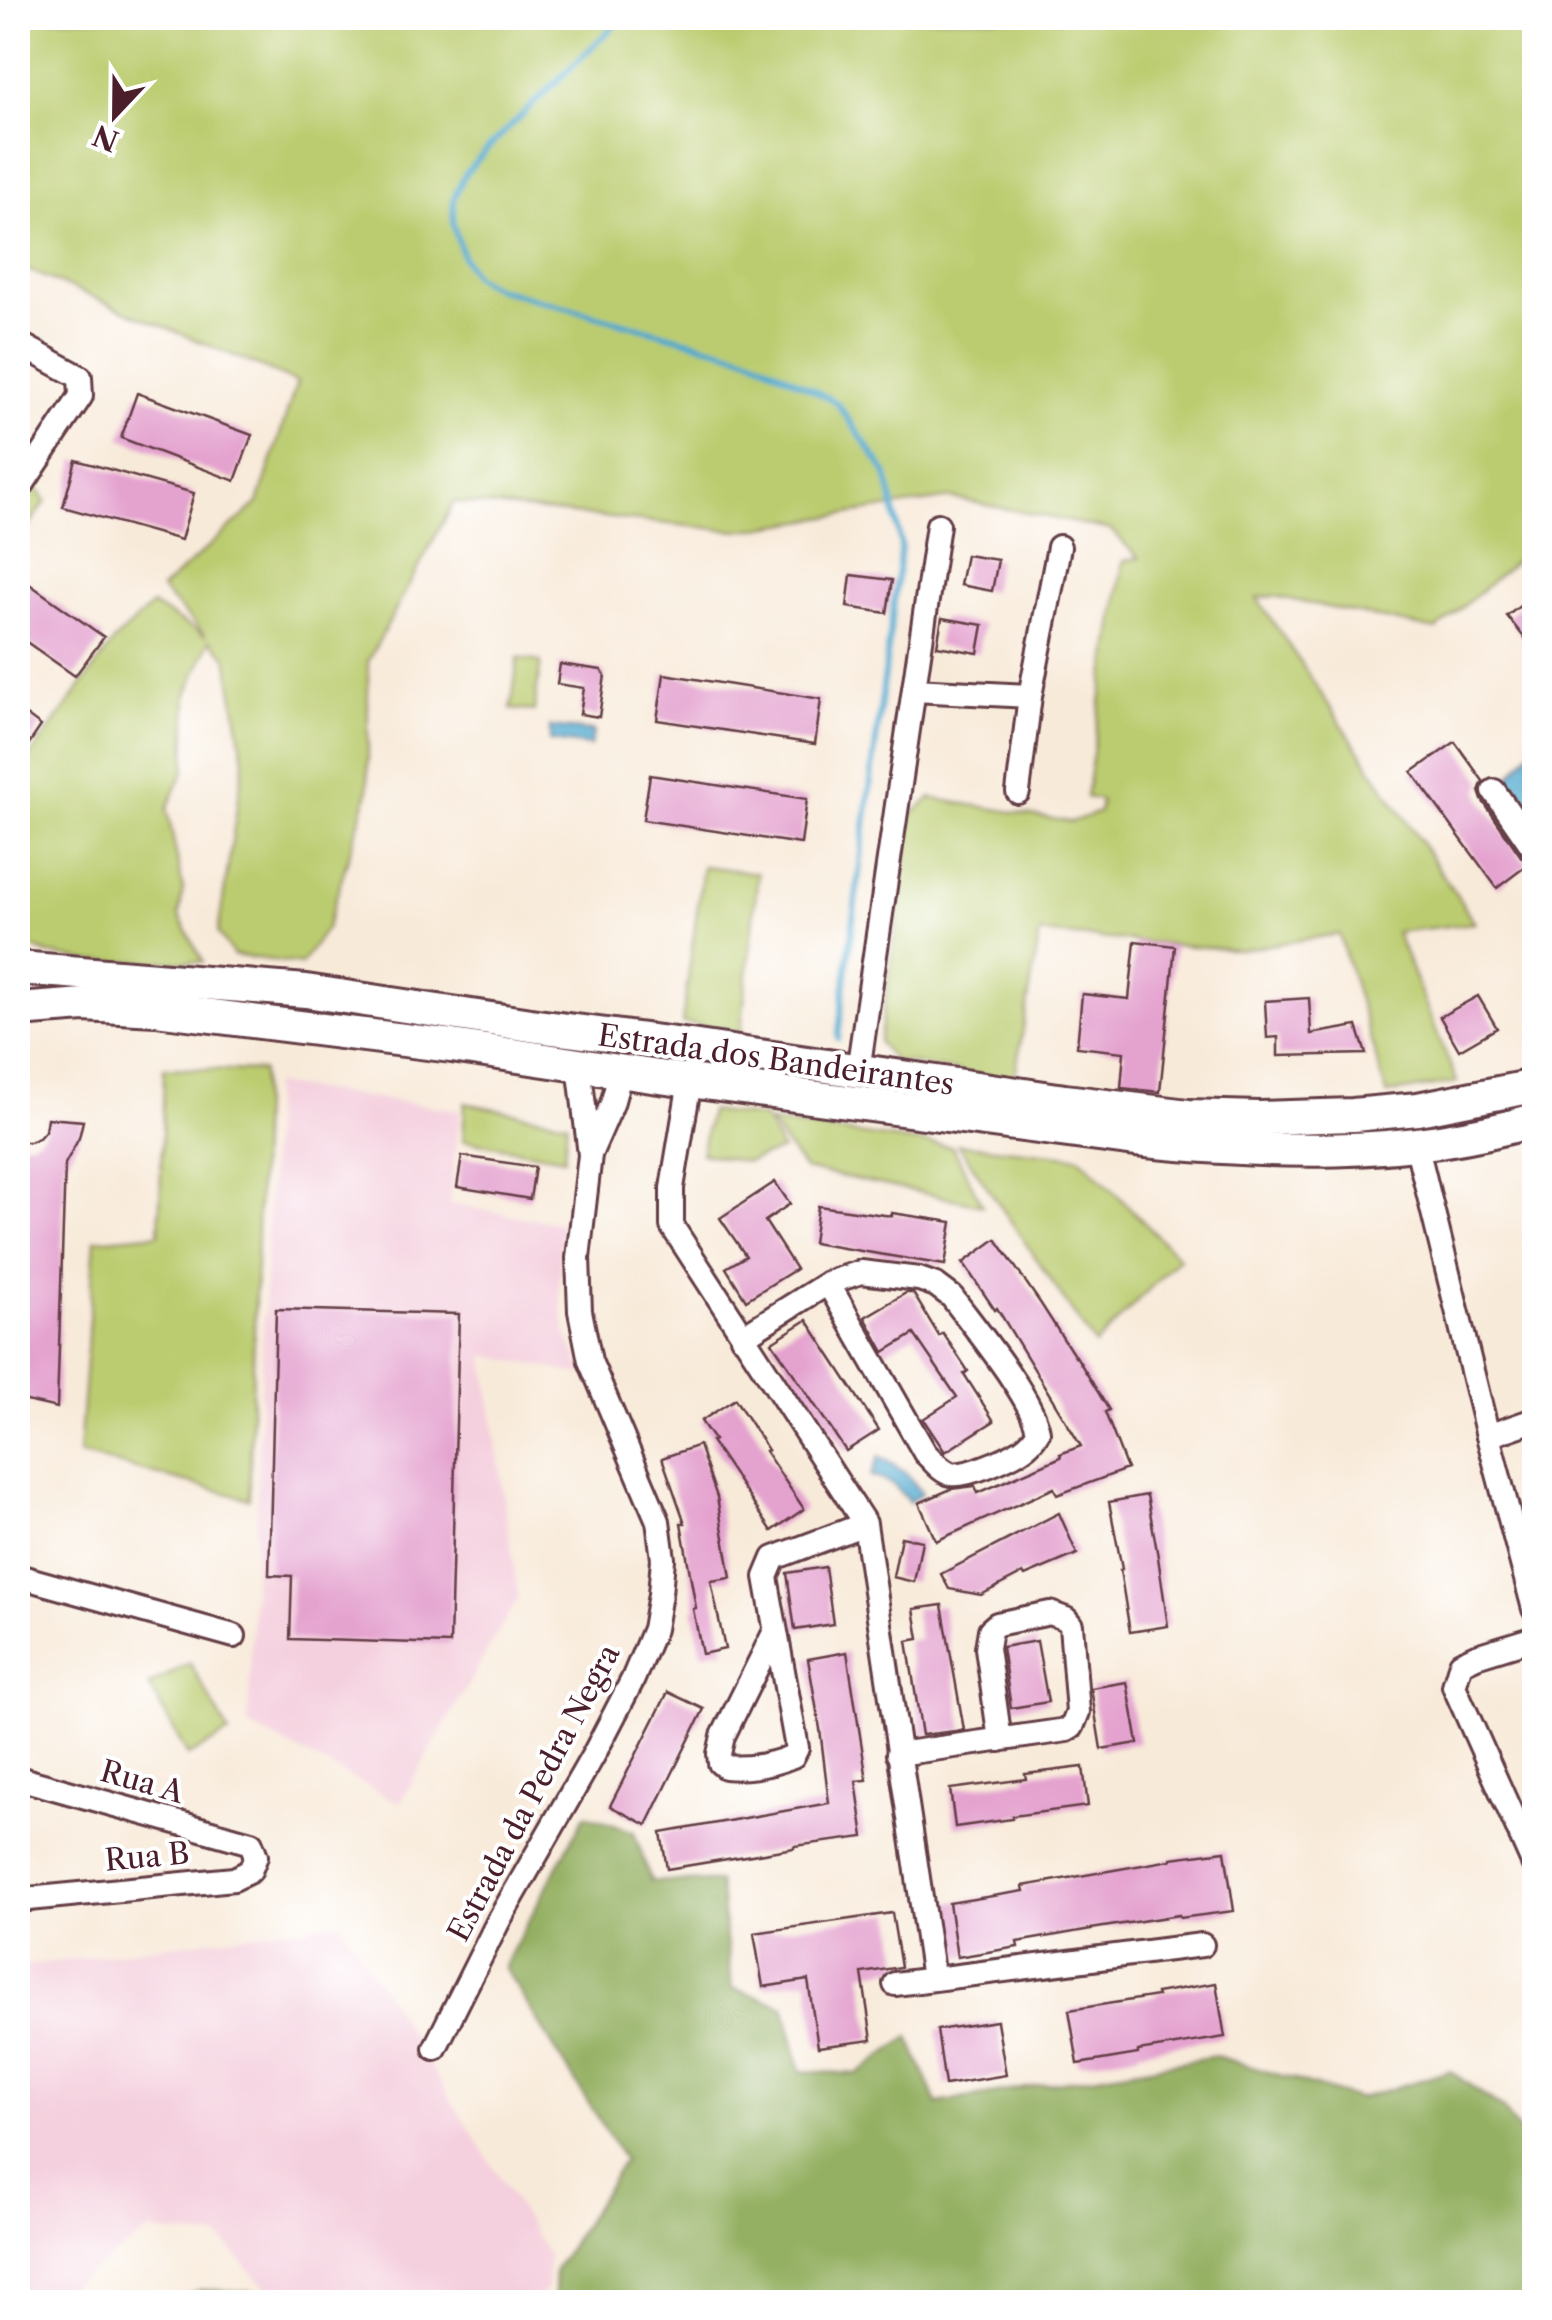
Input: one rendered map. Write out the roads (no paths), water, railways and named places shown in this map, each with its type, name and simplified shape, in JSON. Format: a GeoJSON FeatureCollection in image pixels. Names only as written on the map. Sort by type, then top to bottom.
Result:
{"type":"FeatureCollection","features":[{"type":"Feature","properties":{"kind":"main road","name":"Estrada dos Bandeirantes"},"geometry":{"type":"LineString","coordinates":[[18,968],[306,991],[1170,1114],[1258,1118],[1353,1115],[1418,1108],[1534,1086]]}},
{"type":"Feature","properties":{"kind":"main road","name":"Estrada dos Bandeirantes"},"geometry":{"type":"LineString","coordinates":[[18,1010],[84,1006],[156,1009],[1215,1148],[1357,1149],[1473,1135],[1534,1120]]}},
{"type":"Feature","properties":{"kind":"street"},"geometry":{"type":"LineString","coordinates":[[18,342],[80,377],[81,396],[18,491]]}},
{"type":"Feature","properties":{"kind":"street"},"geometry":{"type":"LineString","coordinates":[[858,1070],[938,525]]}},
{"type":"Feature","properties":{"kind":"street"},"geometry":{"type":"LineString","coordinates":[[1018,792],[1030,696],[1058,547]]}},
{"type":"Feature","properties":{"kind":"street"},"geometry":{"type":"LineString","coordinates":[[914,690],[1030,696]]}},
{"type":"Feature","properties":{"kind":"street"},"geometry":{"type":"LineString","coordinates":[[1494,791],[1534,849]]}},
{"type":"Feature","properties":{"kind":"street"},"geometry":{"type":"LineString","coordinates":[[18,951],[56,969]]}},
{"type":"Feature","properties":{"kind":"street","name":"Estrada da Pedra Negra"},"geometry":{"type":"LineString","coordinates":[[435,2048],[504,1911],[633,1678],[654,1628],[660,1594],[663,1559],[658,1522],[590,1361],[580,1311],[578,1258],[590,1155],[579,1066]]}},
{"type":"Feature","properties":{"kind":"street","name":"Estrada da Pedra Negra"},"geometry":{"type":"LineString","coordinates":[[590,1155],[622,1072]]}},
{"type":"Feature","properties":{"kind":"street"},"geometry":{"type":"LineString","coordinates":[[690,1080],[672,1188],[672,1226],[865,1524],[933,1978]]}},
{"type":"Feature","properties":{"kind":"street"},"geometry":{"type":"LineString","coordinates":[[1416,1143],[1534,1609]]}},
{"type":"Feature","properties":{"kind":"street"},"geometry":{"type":"LineString","coordinates":[[742,1337],[828,1282],[861,1272],[919,1278],[952,1297],[1024,1397],[1037,1420],[1038,1432],[1033,1440],[1021,1450],[975,1470],[954,1475],[942,1470],[925,1453],[828,1282]]}},
{"type":"Feature","properties":{"kind":"street"},"geometry":{"type":"LineString","coordinates":[[1488,1436],[1534,1420]]}},
{"type":"Feature","properties":{"kind":"street"},"geometry":{"type":"LineString","coordinates":[[776,1631],[722,1736],[719,1754],[725,1768],[754,1767],[795,1754],[797,1738],[766,1578],[774,1558],[865,1524]]}},
{"type":"Feature","properties":{"kind":"street"},"geometry":{"type":"LineString","coordinates":[[18,1576],[234,1636]]}},
{"type":"Feature","properties":{"kind":"street"},"geometry":{"type":"LineString","coordinates":[[898,1754],[1000,1740],[1067,1730],[1072,1728],[1078,1712],[1072,1625],[1057,1614],[997,1624],[990,1630],[986,1648],[1000,1740]]}},
{"type":"Feature","properties":{"kind":"street"},"geometry":{"type":"LineString","coordinates":[[1534,1638],[1461,1663],[1454,1686],[1534,1865]]}},
{"type":"Feature","properties":{"kind":"street","name":"Rua A"},"geometry":{"type":"LineString","coordinates":[[18,1778],[251,1843]]}},
{"type":"Feature","properties":{"kind":"street","name":"Rua B"},"geometry":{"type":"LineString","coordinates":[[18,1900],[234,1879],[254,1864],[256,1856],[251,1843]]}},
{"type":"Feature","properties":{"kind":"street"},"geometry":{"type":"LineString","coordinates":[[895,1984],[1202,1945]]}},
{"type":"Feature","properties":{"kind":"water"},"geometry":{"type":"Polygon","coordinates":[[[550,727],[594,731],[590,746],[550,741],[550,727]]]}},
{"type":"Feature","properties":{"kind":"water"},"geometry":{"type":"Polygon","coordinates":[[[1534,747],[1534,804],[1505,782],[1534,747]]]}},
{"type":"Feature","properties":{"kind":"water"},"geometry":{"type":"Polygon","coordinates":[[[879,1456],[906,1473],[922,1493],[909,1502],[893,1484],[871,1476],[879,1456]]]}},
{"type":"Feature","properties":{"kind":"waterway"},"geometry":{"type":"LineString","coordinates":[[622,18],[465,174],[454,198],[453,224],[463,257],[474,276],[495,288],[753,358],[837,403],[887,474],[901,546],[838,1038]]}}]}
